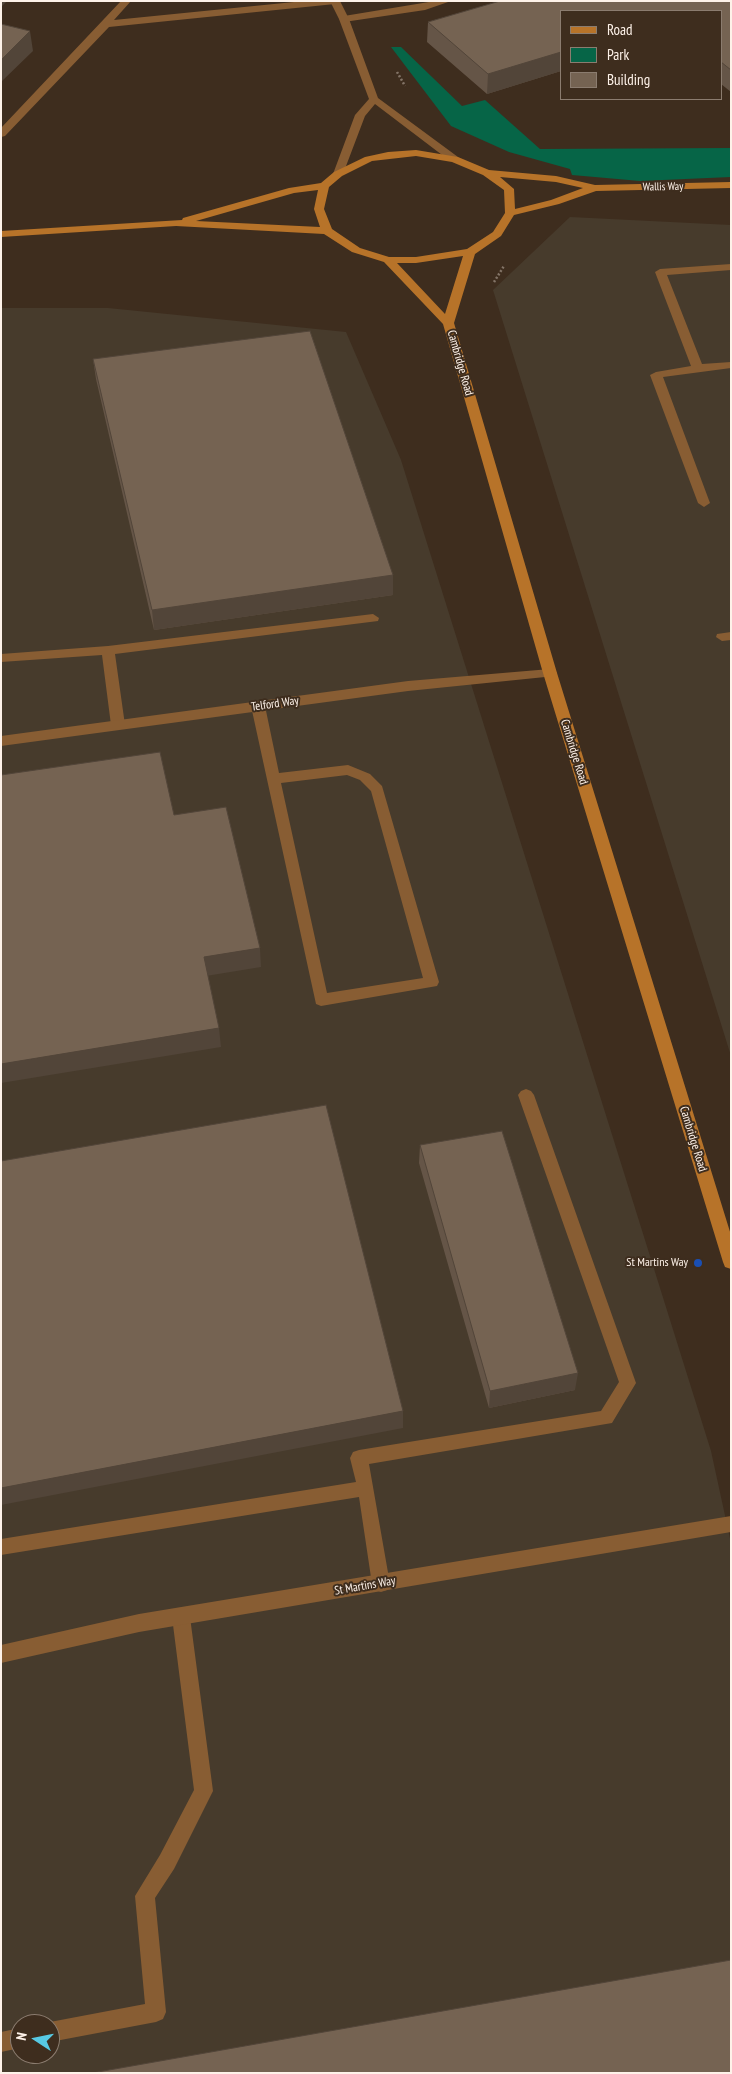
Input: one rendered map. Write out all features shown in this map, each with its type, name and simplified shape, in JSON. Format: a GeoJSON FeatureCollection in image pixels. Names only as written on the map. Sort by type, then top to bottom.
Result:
{"type":"FeatureCollection","features":[{"type":"Feature","properties":{"kind":"street"},"geometry":{"type":"LineString","coordinates":[[1,134],[126,1]]}},
{"type":"Feature","properties":{"kind":"street"},"geometry":{"type":"LineString","coordinates":[[1,234],[176,223],[328,231],[356,250],[388,260],[416,260],[470,252],[497,234],[510,212],[509,189],[487,173],[454,159],[374,99],[344,19],[335,1],[106,24]]}},
{"type":"Feature","properties":{"kind":"street"},"geometry":{"type":"LineString","coordinates":[[344,19],[425,8],[446,1]]}},
{"type":"Feature","properties":{"kind":"street"},"geometry":{"type":"LineString","coordinates":[[338,174],[360,115],[374,99]]}},
{"type":"Feature","properties":{"kind":"street"},"geometry":{"type":"LineString","coordinates":[[176,223],[293,190],[324,186],[338,174],[369,159],[388,155],[416,154],[454,159]]}},
{"type":"Feature","properties":{"kind":"street","name":"Wallis Way"},"geometry":{"type":"LineString","coordinates":[[487,173],[556,179],[595,188],[731,185]]}},
{"type":"Feature","properties":{"kind":"street"},"geometry":{"type":"LineString","coordinates":[[324,186],[319,209],[328,231]]}},
{"type":"Feature","properties":{"kind":"street","name":"Wallis Way"},"geometry":{"type":"LineString","coordinates":[[510,212],[555,202],[595,188]]}},
{"type":"Feature","properties":{"kind":"street"},"geometry":{"type":"LineString","coordinates":[[448,323],[470,252]]}},
{"type":"Feature","properties":{"kind":"street","name":"Cambridge Road"},"geometry":{"type":"LineString","coordinates":[[388,260],[448,323],[550,673],[731,1262]]}},
{"type":"Feature","properties":{"kind":"street"},"geometry":{"type":"LineString","coordinates":[[698,368],[660,272],[731,267]]}},
{"type":"Feature","properties":{"kind":"street"},"geometry":{"type":"LineString","coordinates":[[704,503],[656,375],[731,365]]}},
{"type":"Feature","properties":{"kind":"street"},"geometry":{"type":"LineString","coordinates":[[1,658],[108,650],[372,618]]}},
{"type":"Feature","properties":{"kind":"street"},"geometry":{"type":"LineString","coordinates":[[108,650],[118,725]]}},
{"type":"Feature","properties":{"kind":"street","name":"Telford Way"},"geometry":{"type":"LineString","coordinates":[[1,740],[408,686],[550,673]]}},
{"type":"Feature","properties":{"kind":"street"},"geometry":{"type":"LineString","coordinates":[[258,706],[321,1000],[432,982],[377,789],[365,776],[348,770],[274,779]]}},
{"type":"Feature","properties":{"kind":"street"},"geometry":{"type":"LineString","coordinates":[[381,1584],[366,1488],[359,1458],[606,1418],[628,1382],[526,1095]]}},
{"type":"Feature","properties":{"kind":"street"},"geometry":{"type":"LineString","coordinates":[[1,1547],[366,1488]]}},
{"type":"Feature","properties":{"kind":"street","name":"St Martins Way"},"geometry":{"type":"LineString","coordinates":[[1,1654],[139,1623],[181,1618],[731,1524]]}},
{"type":"Feature","properties":{"kind":"street"},"geometry":{"type":"LineString","coordinates":[[60,2030],[156,2012],[145,1896],[167,1862],[204,1791],[181,1618]]}},
{"type":"Feature","properties":{"kind":"path"},"geometry":{"type":"LineString","coordinates":[[392,64],[408,90]]}},
{"type":"Feature","properties":{"kind":"shaded area"},"geometry":{"type":"Polygon","coordinates":[[[570,217],[731,225],[731,1056],[493,290],[570,217]]]}},
{"type":"Feature","properties":{"kind":"shaded area"},"geometry":{"type":"Polygon","coordinates":[[[1,308],[108,308],[346,332],[401,460],[711,1451],[731,1543],[731,2073],[1,2073],[1,308]]]}},
{"type":"Feature","properties":{"kind":"green space"},"geometry":{"type":"Polygon","coordinates":[[[391,47],[401,47],[462,106],[485,100],[540,149],[731,148],[731,177],[640,181],[572,175],[570,169],[509,152],[451,126],[391,47]]]}},
{"type":"Feature","properties":{"kind":"building"},"geometry":{"type":"Polygon","coordinates":[[[500,1],[731,1],[731,70],[722,63],[722,10],[560,10],[560,52],[488,74],[428,22],[500,1]]]}},
{"type":"Feature","properties":{"kind":"building"},"geometry":{"type":"Polygon","coordinates":[[[1,24],[30,31],[1,60],[1,24]]]}},
{"type":"Feature","properties":{"kind":"building"},"geometry":{"type":"Polygon","coordinates":[[[310,331],[393,575],[152,610],[93,359],[310,331]]]}},
{"type":"Feature","properties":{"kind":"building"},"geometry":{"type":"Polygon","coordinates":[[[160,752],[174,815],[226,807],[260,948],[204,957],[219,1028],[1,1064],[1,775],[160,752]]]}},
{"type":"Feature","properties":{"kind":"building"},"geometry":{"type":"Polygon","coordinates":[[[326,1105],[403,1411],[1,1488],[1,1161],[326,1105]]]}},
{"type":"Feature","properties":{"kind":"building"},"geometry":{"type":"Polygon","coordinates":[[[502,1131],[578,1373],[490,1391],[420,1145],[502,1131]]]}},
{"type":"Feature","properties":{"kind":"building"},"geometry":{"type":"Polygon","coordinates":[[[731,1960],[731,2073],[92,2073],[731,1960]]]}},
{"type":"Feature","properties":{"kind":"place","name":"St Martins Way"},"geometry":{"type":"Point","coordinates":[698,1263]}}]}
